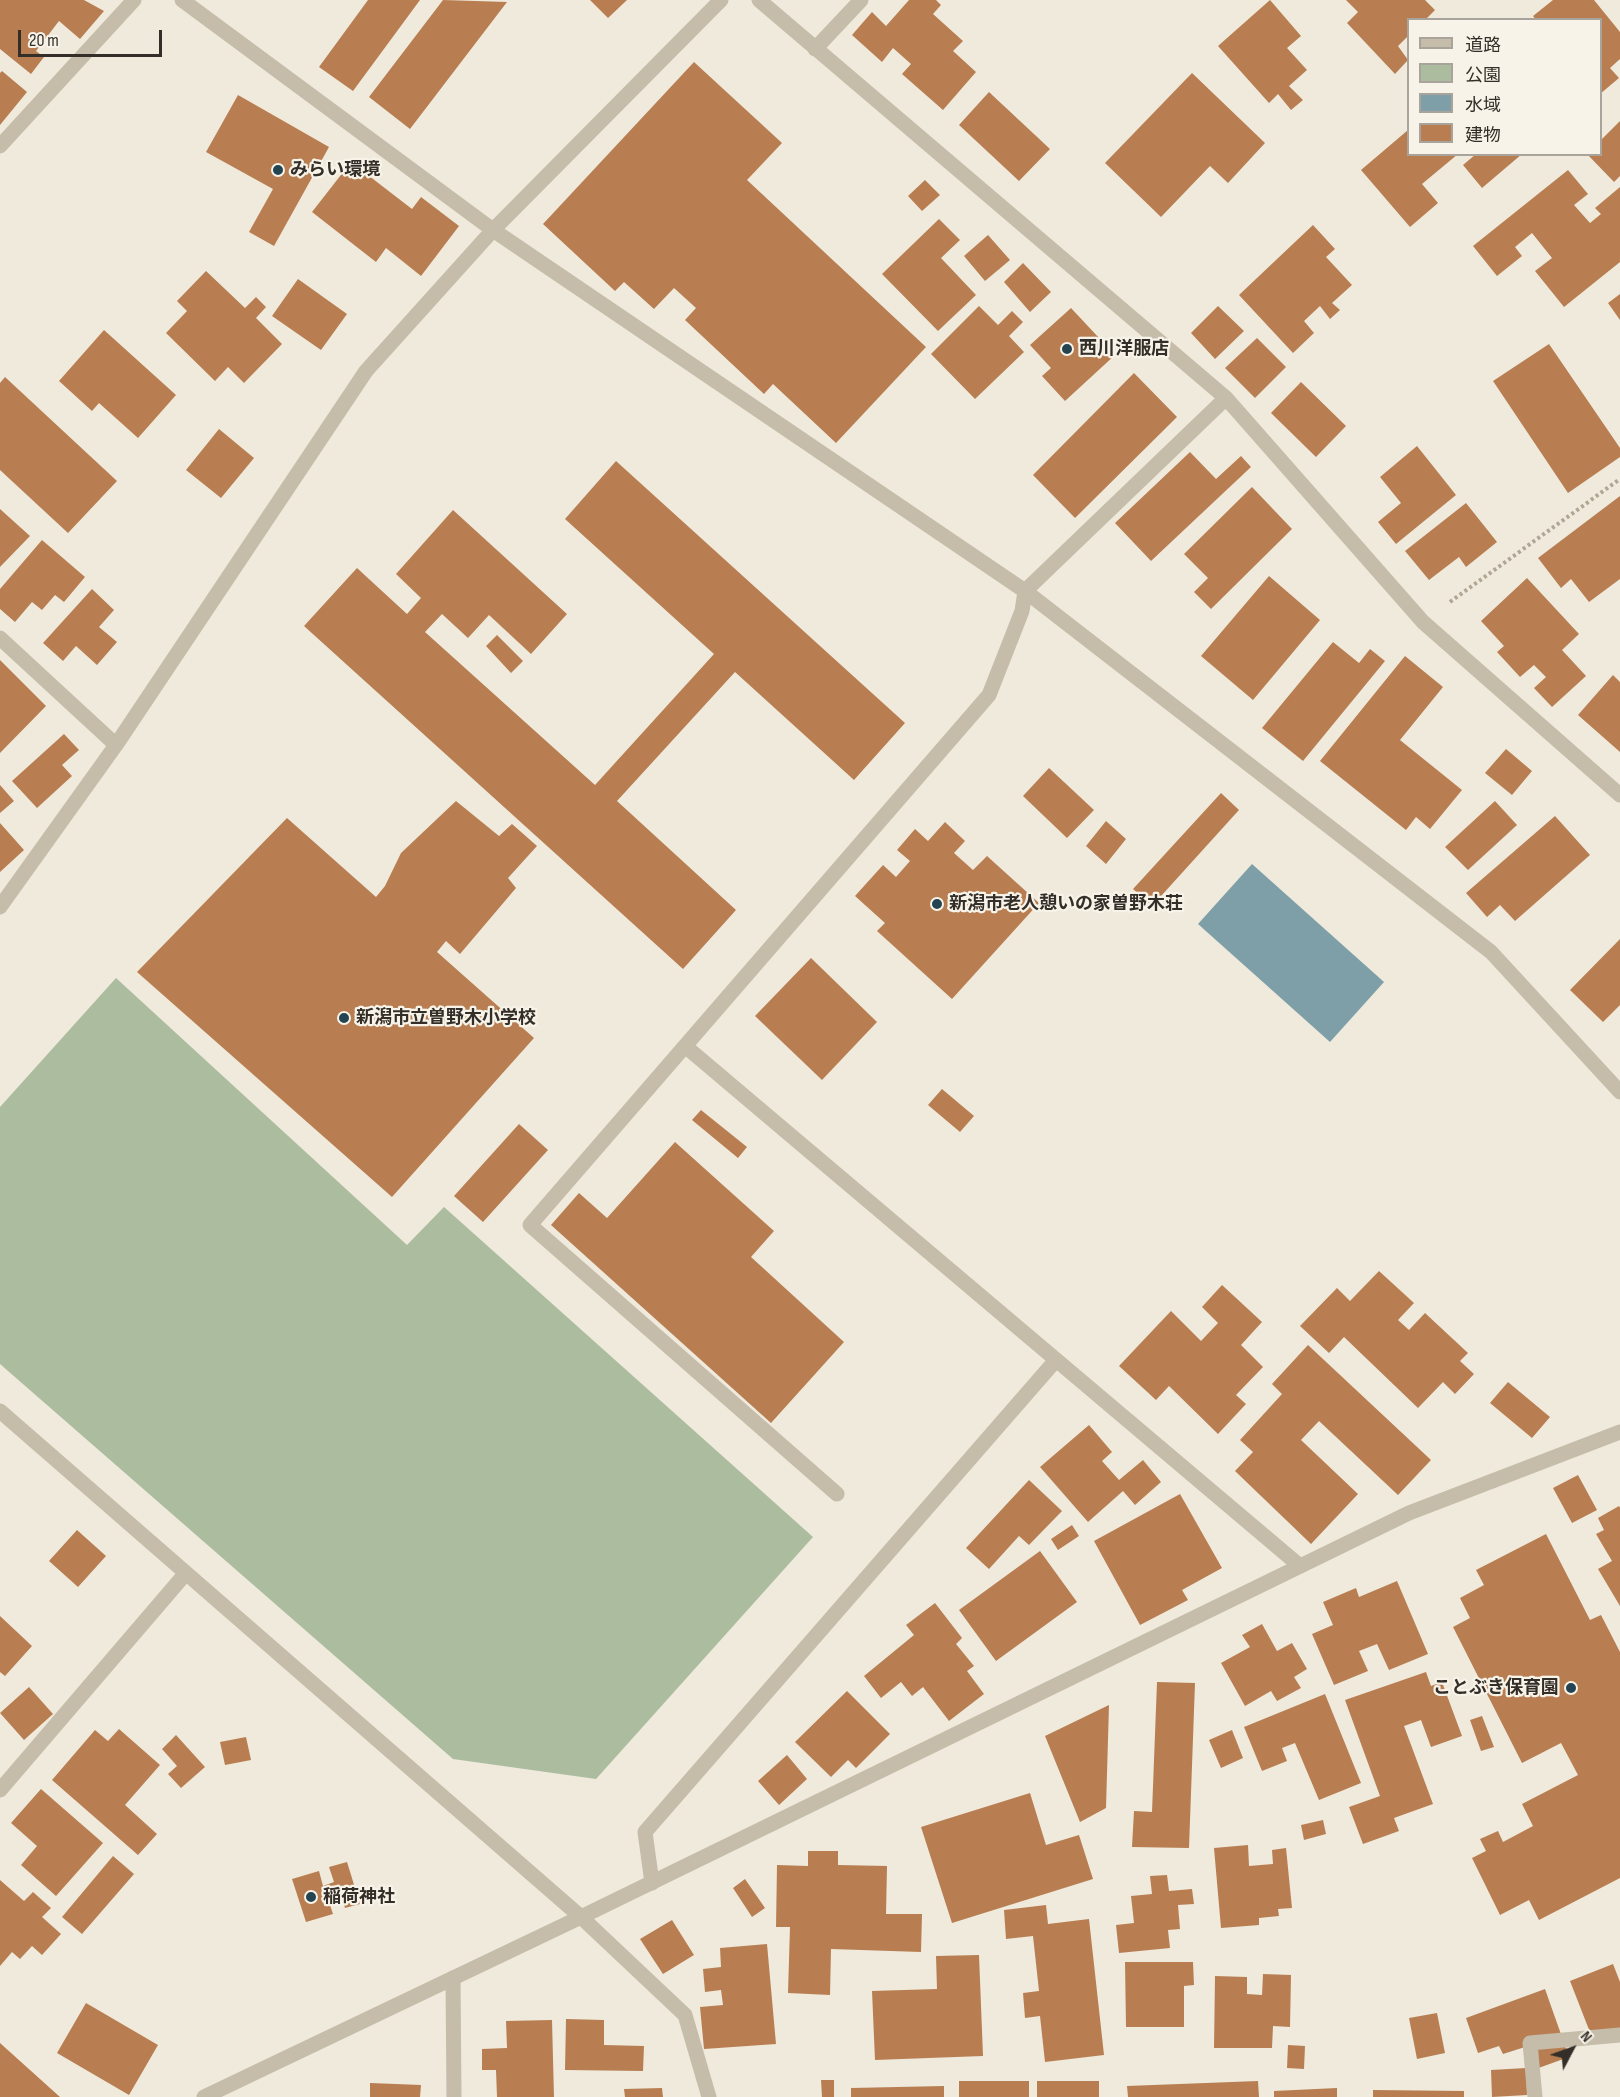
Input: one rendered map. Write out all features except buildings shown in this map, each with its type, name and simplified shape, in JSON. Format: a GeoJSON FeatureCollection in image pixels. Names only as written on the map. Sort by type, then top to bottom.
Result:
{"type":"FeatureCollection","features":[{"type":"Feature","properties":{"kind":"street"},"geometry":{"type":"LineString","coordinates":[[0,146],[134,0]]}},
{"type":"Feature","properties":{"kind":"street"},"geometry":{"type":"LineString","coordinates":[[182,0],[493,230],[1025,591],[1491,952],[1620,1092]]}},
{"type":"Feature","properties":{"kind":"street"},"geometry":{"type":"LineString","coordinates":[[0,907],[116,745],[366,371],[493,230],[721,0]]}},
{"type":"Feature","properties":{"kind":"street"},"geometry":{"type":"LineString","coordinates":[[759,0],[1226,398],[1423,622],[1620,795]]}},
{"type":"Feature","properties":{"kind":"street"},"geometry":{"type":"LineString","coordinates":[[816,49],[861,0]]}},
{"type":"Feature","properties":{"kind":"street"},"geometry":{"type":"LineString","coordinates":[[837,1494],[530,1225],[989,695],[1022,612],[1025,591],[1226,398]]}},
{"type":"Feature","properties":{"kind":"street"},"geometry":{"type":"LineString","coordinates":[[0,638],[116,745]]}},
{"type":"Feature","properties":{"kind":"street"},"geometry":{"type":"LineString","coordinates":[[685,1046],[1300,1566]]}},
{"type":"Feature","properties":{"kind":"street"},"geometry":{"type":"LineString","coordinates":[[652,1882],[645,1832],[1056,1360]]}},
{"type":"Feature","properties":{"kind":"street"},"geometry":{"type":"LineString","coordinates":[[0,1411],[581,1917],[685,2015],[709,2097]]}},
{"type":"Feature","properties":{"kind":"street"},"geometry":{"type":"LineString","coordinates":[[204,2097],[581,1917],[1409,1513],[1620,1432]]}},
{"type":"Feature","properties":{"kind":"street"},"geometry":{"type":"LineString","coordinates":[[0,1790],[186,1573]]}},
{"type":"Feature","properties":{"kind":"street"},"geometry":{"type":"LineString","coordinates":[[453,1978],[454,2097]]}},
{"type":"Feature","properties":{"kind":"street"},"geometry":{"type":"LineString","coordinates":[[1535,2097],[1530,2043],[1620,2035]]}},
{"type":"Feature","properties":{"kind":"path"},"geometry":{"type":"LineString","coordinates":[[1423,622],[1620,479]]}},
{"type":"Feature","properties":{"kind":"green space"},"geometry":{"type":"Polygon","coordinates":[[[116,978],[407,1245],[444,1207],[813,1537],[596,1779],[453,1759],[0,1364],[0,1107],[116,978]]]}},
{"type":"Feature","properties":{"kind":"water"},"geometry":{"type":"Polygon","coordinates":[[[1252,864],[1384,982],[1330,1042],[1198,924],[1252,864]]]}},
{"type":"Feature","properties":{"kind":"place","name":"みらい環境"},"geometry":{"type":"Point","coordinates":[278,170]}},
{"type":"Feature","properties":{"kind":"place","name":"西川洋服店"},"geometry":{"type":"Point","coordinates":[1067,349]}},
{"type":"Feature","properties":{"kind":"place","name":"新潟市老人憩いの家曽野木荘"},"geometry":{"type":"Point","coordinates":[937,904]}},
{"type":"Feature","properties":{"kind":"place","name":"新潟市立曽野木小学校"},"geometry":{"type":"Point","coordinates":[344,1018]}},
{"type":"Feature","properties":{"kind":"place","name":"ことぶき保育園"},"geometry":{"type":"Point","coordinates":[1571,1688]}},
{"type":"Feature","properties":{"kind":"place","name":"稲荷神社"},"geometry":{"type":"Point","coordinates":[311,1897]}}]}
